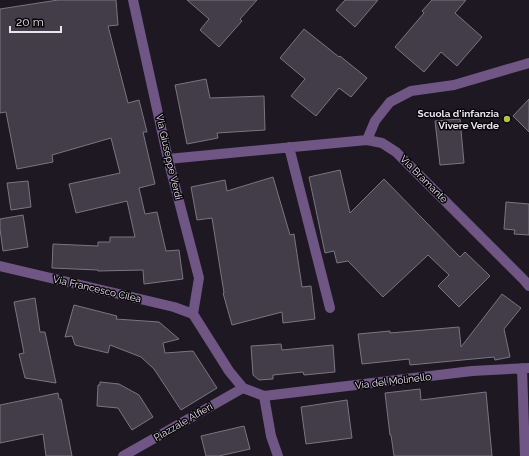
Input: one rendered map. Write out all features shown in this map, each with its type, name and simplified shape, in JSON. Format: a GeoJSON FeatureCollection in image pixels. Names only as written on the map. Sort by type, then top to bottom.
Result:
{"type":"FeatureCollection","features":[{"type":"Feature","properties":{"kind":"street","name":"Via Giuseppe Verdi"},"geometry":{"type":"LineString","coordinates":[[133,0],[168,159],[198,278],[193,314]]}},
{"type":"Feature","properties":{"kind":"street"},"geometry":{"type":"LineString","coordinates":[[367,140],[375,120],[390,102],[411,91],[454,86],[529,63]]}},
{"type":"Feature","properties":{"kind":"street","name":"Via Bramante"},"geometry":{"type":"LineString","coordinates":[[168,159],[367,140],[382,143],[396,152],[527,283]]}},
{"type":"Feature","properties":{"kind":"street"},"geometry":{"type":"LineString","coordinates":[[289,147],[330,308]]}},
{"type":"Feature","properties":{"kind":"street","name":"Via Francesco Cilea"},"geometry":{"type":"LineString","coordinates":[[0,266],[174,307],[193,314]]}},
{"type":"Feature","properties":{"kind":"street"},"geometry":{"type":"LineString","coordinates":[[193,314],[229,372],[243,388]]}},
{"type":"Feature","properties":{"kind":"street","name":"Via del Molinello"},"geometry":{"type":"LineString","coordinates":[[243,388],[264,396],[472,372],[525,368],[525,456]]}},
{"type":"Feature","properties":{"kind":"street","name":"Piazzale Alfieri"},"geometry":{"type":"LineString","coordinates":[[123,456],[243,388]]}},
{"type":"Feature","properties":{"kind":"street"},"geometry":{"type":"LineString","coordinates":[[264,396],[271,436],[278,456]]}},
{"type":"Feature","properties":{"kind":"building"},"geometry":{"type":"Polygon","coordinates":[[[58,0],[116,0],[118,25],[108,26],[128,103],[139,100],[147,132],[143,132],[155,184],[139,188],[145,214],[157,212],[166,251],[179,250],[183,279],[144,284],[143,270],[98,271],[52,268],[53,244],[98,246],[98,242],[110,242],[110,237],[135,237],[127,201],[76,213],[69,184],[120,173],[111,138],[52,155],[53,162],[17,169],[6,112],[0,113],[0,9],[58,0]]]}},
{"type":"Feature","properties":{"kind":"building"},"geometry":{"type":"Polygon","coordinates":[[[187,0],[257,0],[240,19],[242,21],[219,47],[200,30],[209,19],[187,0]]]}},
{"type":"Feature","properties":{"kind":"building"},"geometry":{"type":"Polygon","coordinates":[[[345,0],[378,0],[355,27],[336,10],[345,0]]]}},
{"type":"Feature","properties":{"kind":"building"},"geometry":{"type":"Polygon","coordinates":[[[432,0],[466,0],[455,13],[482,37],[457,66],[441,52],[424,72],[395,47],[424,13],[422,11],[432,0]]]}},
{"type":"Feature","properties":{"kind":"building"},"geometry":{"type":"Polygon","coordinates":[[[304,29],[367,78],[351,97],[339,88],[316,116],[291,96],[305,79],[280,58],[304,29]]]}},
{"type":"Feature","properties":{"kind":"building"},"geometry":{"type":"Polygon","coordinates":[[[206,79],[210,98],[264,96],[265,130],[217,133],[218,138],[187,144],[175,85],[206,79]]]}},
{"type":"Feature","properties":{"kind":"building"},"geometry":{"type":"Polygon","coordinates":[[[529,99],[529,132],[513,116],[529,99]]]}},
{"type":"Feature","properties":{"kind":"building"},"geometry":{"type":"Polygon","coordinates":[[[460,119],[464,163],[440,165],[435,121],[460,119]]]}},
{"type":"Feature","properties":{"kind":"building"},"geometry":{"type":"Polygon","coordinates":[[[340,170],[350,213],[384,179],[460,257],[465,252],[490,276],[459,307],[438,286],[449,275],[428,255],[383,297],[348,261],[337,263],[334,251],[325,253],[309,177],[340,170]]]}},
{"type":"Feature","properties":{"kind":"building"},"geometry":{"type":"Polygon","coordinates":[[[273,177],[290,235],[294,234],[302,287],[311,286],[315,319],[283,323],[282,312],[232,325],[223,293],[212,218],[197,220],[191,187],[225,180],[227,191],[273,177]]]}},
{"type":"Feature","properties":{"kind":"building"},"geometry":{"type":"Polygon","coordinates":[[[28,181],[31,207],[11,210],[7,183],[28,181]]]}},
{"type":"Feature","properties":{"kind":"building"},"geometry":{"type":"Polygon","coordinates":[[[506,202],[529,204],[529,235],[514,234],[515,230],[504,229],[506,202]]]}},
{"type":"Feature","properties":{"kind":"building"},"geometry":{"type":"Polygon","coordinates":[[[23,215],[28,247],[3,251],[0,219],[23,215]]]}},
{"type":"Feature","properties":{"kind":"building"},"geometry":{"type":"Polygon","coordinates":[[[502,294],[521,308],[504,329],[510,357],[495,360],[494,357],[410,365],[409,359],[362,364],[358,334],[390,331],[390,333],[459,327],[461,347],[502,294]]]}},
{"type":"Feature","properties":{"kind":"building"},"geometry":{"type":"Polygon","coordinates":[[[35,298],[40,332],[45,332],[56,383],[25,378],[19,354],[24,353],[14,302],[35,298]]]}},
{"type":"Feature","properties":{"kind":"building"},"geometry":{"type":"Polygon","coordinates":[[[74,305],[117,316],[116,319],[159,322],[179,339],[163,343],[165,353],[193,351],[217,388],[181,410],[154,369],[141,357],[110,345],[108,353],[75,345],[72,336],[65,337],[74,305]]]}},
{"type":"Feature","properties":{"kind":"building"},"geometry":{"type":"Polygon","coordinates":[[[281,344],[282,350],[333,345],[335,372],[304,375],[303,372],[273,375],[273,379],[259,380],[253,375],[251,346],[281,344]]]}},
{"type":"Feature","properties":{"kind":"building"},"geometry":{"type":"Polygon","coordinates":[[[100,382],[119,384],[139,395],[153,417],[132,430],[118,408],[97,406],[98,385],[100,385],[100,382]]]}},
{"type":"Feature","properties":{"kind":"building"},"geometry":{"type":"Polygon","coordinates":[[[420,389],[421,400],[486,392],[492,456],[394,456],[385,393],[420,389]]]}},
{"type":"Feature","properties":{"kind":"building"},"geometry":{"type":"Polygon","coordinates":[[[58,393],[59,399],[61,399],[72,456],[46,456],[43,434],[0,443],[0,405],[58,393]]]}},
{"type":"Feature","properties":{"kind":"building"},"geometry":{"type":"Polygon","coordinates":[[[347,400],[352,438],[306,444],[301,407],[347,400]]]}},
{"type":"Feature","properties":{"kind":"building"},"geometry":{"type":"Polygon","coordinates":[[[244,426],[250,449],[219,456],[206,456],[201,436],[244,426]]]}},
{"type":"Feature","properties":{"kind":"place","name":"Scuola d'infanzia Vivere Verde"},"geometry":{"type":"Point","coordinates":[507,119]}}]}
